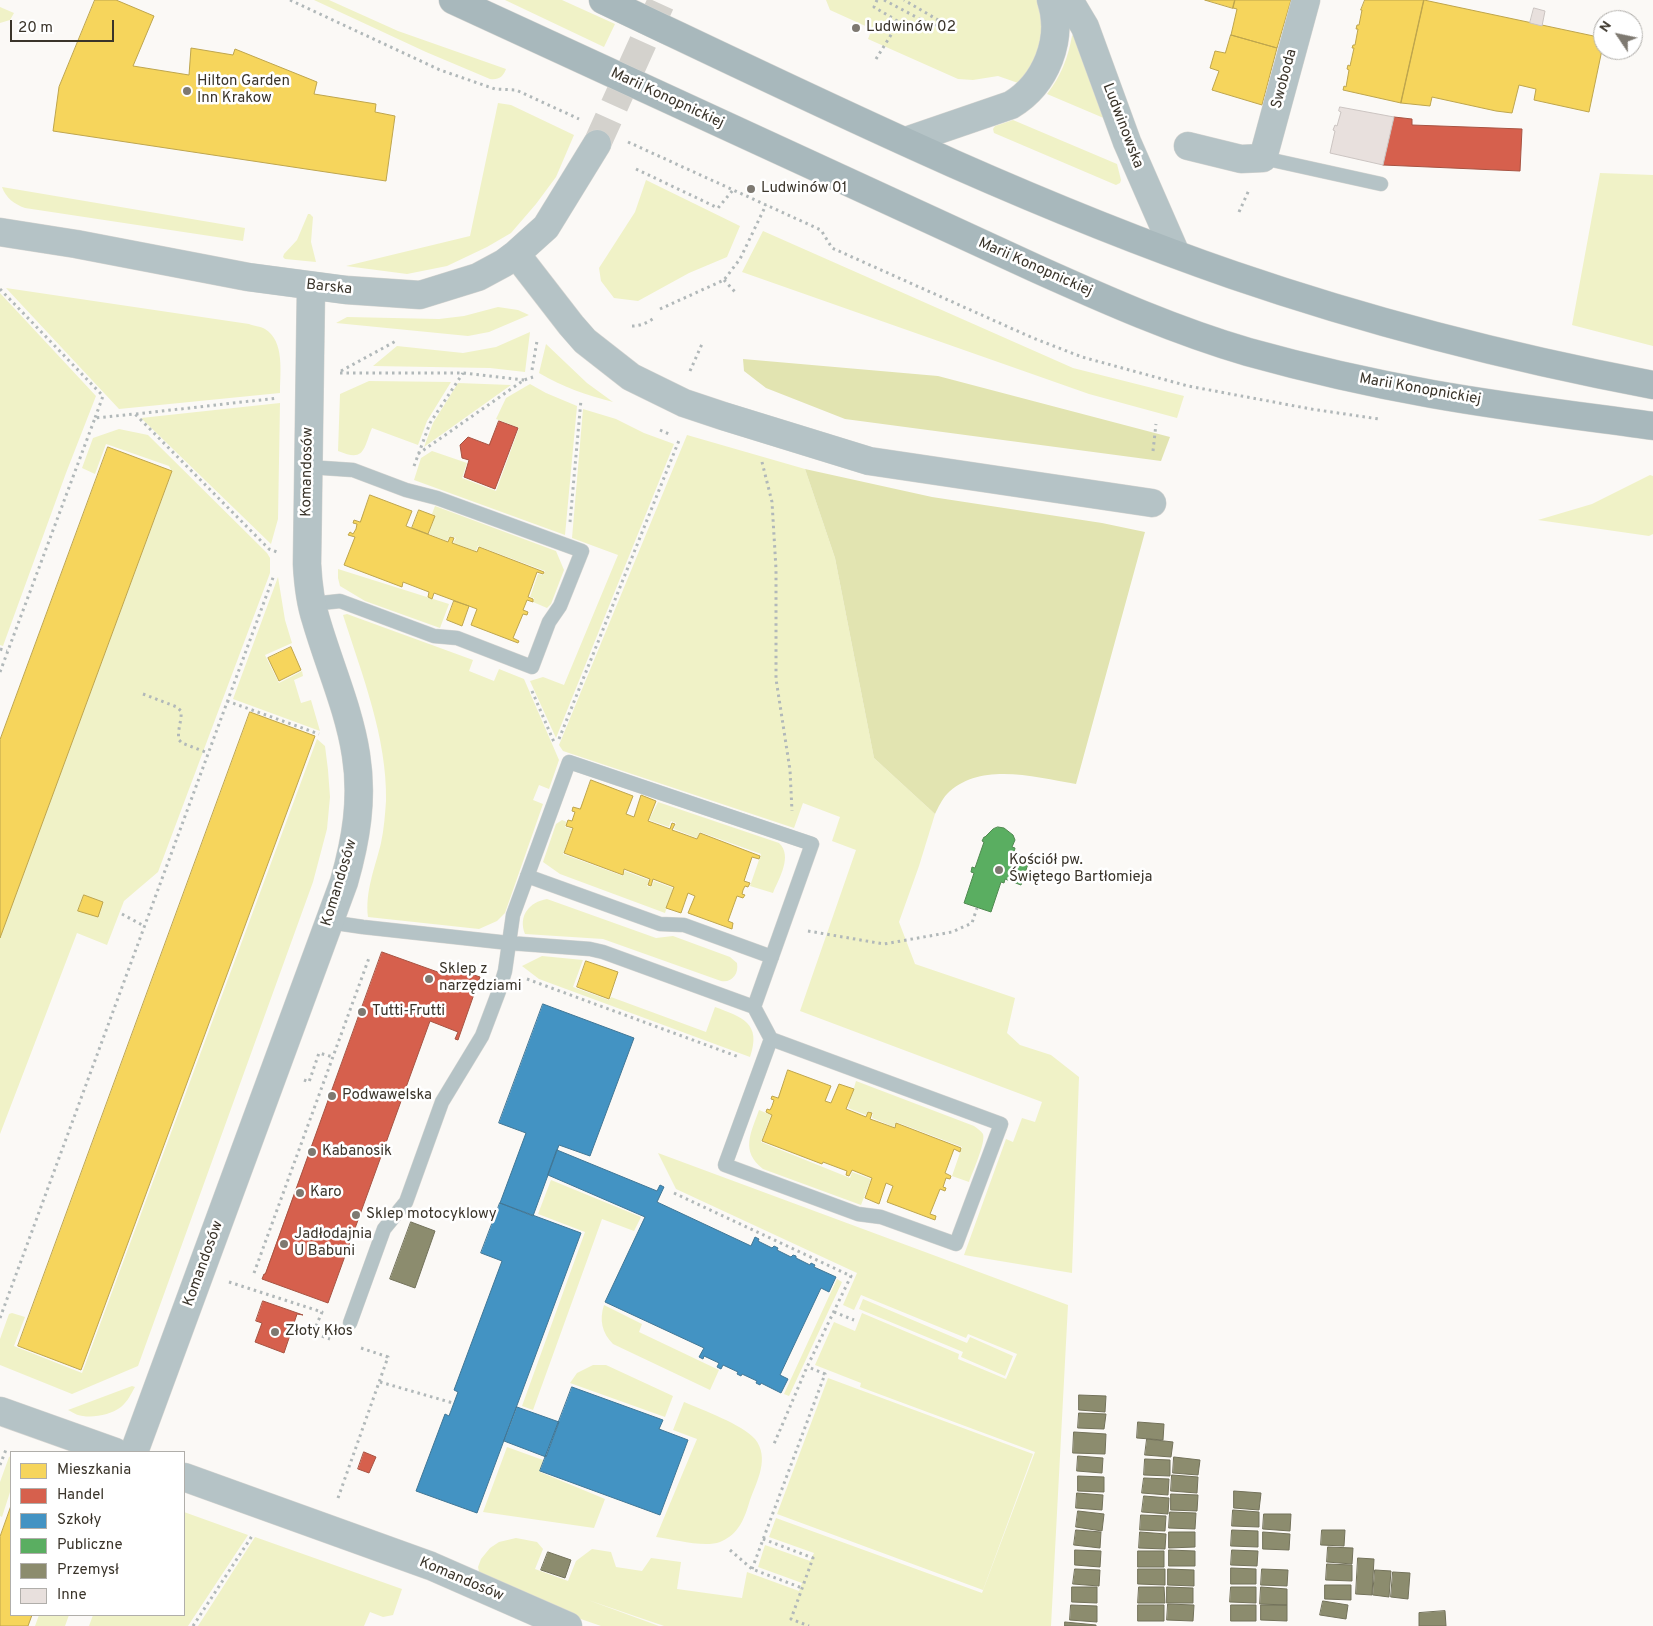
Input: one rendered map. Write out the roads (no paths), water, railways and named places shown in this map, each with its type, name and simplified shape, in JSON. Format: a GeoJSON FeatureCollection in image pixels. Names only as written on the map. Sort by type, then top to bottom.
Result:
{"type":"FeatureCollection","features":[{"type":"Feature","properties":{"kind":"main road","name":"Marii Konopnickiej"},"geometry":{"type":"LineString","coordinates":[[453,0],[967,238],[1105,300],[1163,323],[1247,351],[1351,378],[1432,394],[1653,426]]}},
{"type":"Feature","properties":{"kind":"main road"},"geometry":{"type":"LineString","coordinates":[[603,0],[906,142],[1063,211],[1232,275],[1362,316],[1504,354],[1653,385]]}},
{"type":"Feature","properties":{"kind":"street"},"geometry":{"type":"LineString","coordinates":[[906,142],[1011,105],[1037,83],[1049,61],[1055,38],[1056,13],[1051,0]]}},
{"type":"Feature","properties":{"kind":"street","name":"Ludwinowska"},"geometry":{"type":"LineString","coordinates":[[1069,0],[1085,27],[1127,142],[1176,254]]}},
{"type":"Feature","properties":{"kind":"street","name":"Swoboda"},"geometry":{"type":"LineString","coordinates":[[1263,158],[1306,0]]}},
{"type":"Feature","properties":{"kind":"street","name":"Barska"},"geometry":{"type":"LineString","coordinates":[[0,232],[76,244],[248,277],[311,286],[420,295],[478,277],[516,254],[546,227],[597,144]]}},
{"type":"Feature","properties":{"kind":"street"},"geometry":{"type":"LineString","coordinates":[[1188,146],[1242,159],[1263,158]]}},
{"type":"Feature","properties":{"kind":"street"},"geometry":{"type":"LineString","coordinates":[[516,254],[585,341],[625,373],[684,403],[869,461],[1152,502]]}},
{"type":"Feature","properties":{"kind":"street","name":"Komandosów"},"geometry":{"type":"LineString","coordinates":[[134,1451],[344,882],[356,836],[359,787],[356,755],[350,726],[312,604],[307,564],[311,286]]}},
{"type":"Feature","properties":{"kind":"street"},"geometry":{"type":"LineString","coordinates":[[0,1411],[112,1451]]}},
{"type":"Feature","properties":{"kind":"street","name":"Komandosów"},"geometry":{"type":"LineString","coordinates":[[185,1477],[431,1566],[568,1626]]}},
{"type":"Feature","properties":{"kind":"lane"},"geometry":{"type":"LineString","coordinates":[[1263,158],[1381,184]]}},
{"type":"Feature","properties":{"kind":"lane"},"geometry":{"type":"LineString","coordinates":[[308,467],[353,470],[406,490],[437,498],[582,551],[560,606],[549,622],[532,667],[457,638],[434,636],[340,601],[312,604]]}},
{"type":"Feature","properties":{"kind":"lane"},"geometry":{"type":"LineString","coordinates":[[350,1323],[384,1229],[406,1202],[442,1102],[482,1036],[500,991],[513,915],[569,762],[812,844],[754,1007]]}},
{"type":"Feature","properties":{"kind":"lane"},"geometry":{"type":"LineString","coordinates":[[528,876],[660,924],[684,925],[772,957]]}},
{"type":"Feature","properties":{"kind":"lane"},"geometry":{"type":"LineString","coordinates":[[329,922],[509,943],[596,950],[754,1007],[771,1039],[1001,1124],[956,1244],[881,1217],[858,1214],[724,1165],[771,1039]]}},
{"type":"Feature","properties":{"kind":"tunnel"},"geometry":{"type":"LineString","coordinates":[[597,144],[662,0]]}},
{"type":"Feature","properties":{"kind":"place","name":"Ludwinów 02"},"geometry":{"type":"Point","coordinates":[856,28]}},
{"type":"Feature","properties":{"kind":"place","name":"Hilton Garden Inn Krakow"},"geometry":{"type":"Point","coordinates":[187,91]}},
{"type":"Feature","properties":{"kind":"place","name":"Ludwinów 01"},"geometry":{"type":"Point","coordinates":[751,189]}},
{"type":"Feature","properties":{"kind":"place","name":"Kościół pw. Świętego Bartłomieja"},"geometry":{"type":"Point","coordinates":[999,870]}},
{"type":"Feature","properties":{"kind":"place","name":"Sklep z narzędziami"},"geometry":{"type":"Point","coordinates":[429,979]}},
{"type":"Feature","properties":{"kind":"place","name":"Tutti-Frutti"},"geometry":{"type":"Point","coordinates":[362,1012]}},
{"type":"Feature","properties":{"kind":"place","name":"Podwawelska"},"geometry":{"type":"Point","coordinates":[332,1096]}},
{"type":"Feature","properties":{"kind":"place","name":"Kabanosik"},"geometry":{"type":"Point","coordinates":[312,1152]}},
{"type":"Feature","properties":{"kind":"place","name":"Karo"},"geometry":{"type":"Point","coordinates":[300,1193]}},
{"type":"Feature","properties":{"kind":"place","name":"Sklep motocyklowy"},"geometry":{"type":"Point","coordinates":[356,1215]}},
{"type":"Feature","properties":{"kind":"place","name":"Jadłodajnia U Babuni"},"geometry":{"type":"Point","coordinates":[284,1244]}},
{"type":"Feature","properties":{"kind":"place","name":"Złoty Kłos"},"geometry":{"type":"Point","coordinates":[275,1332]}}]}
